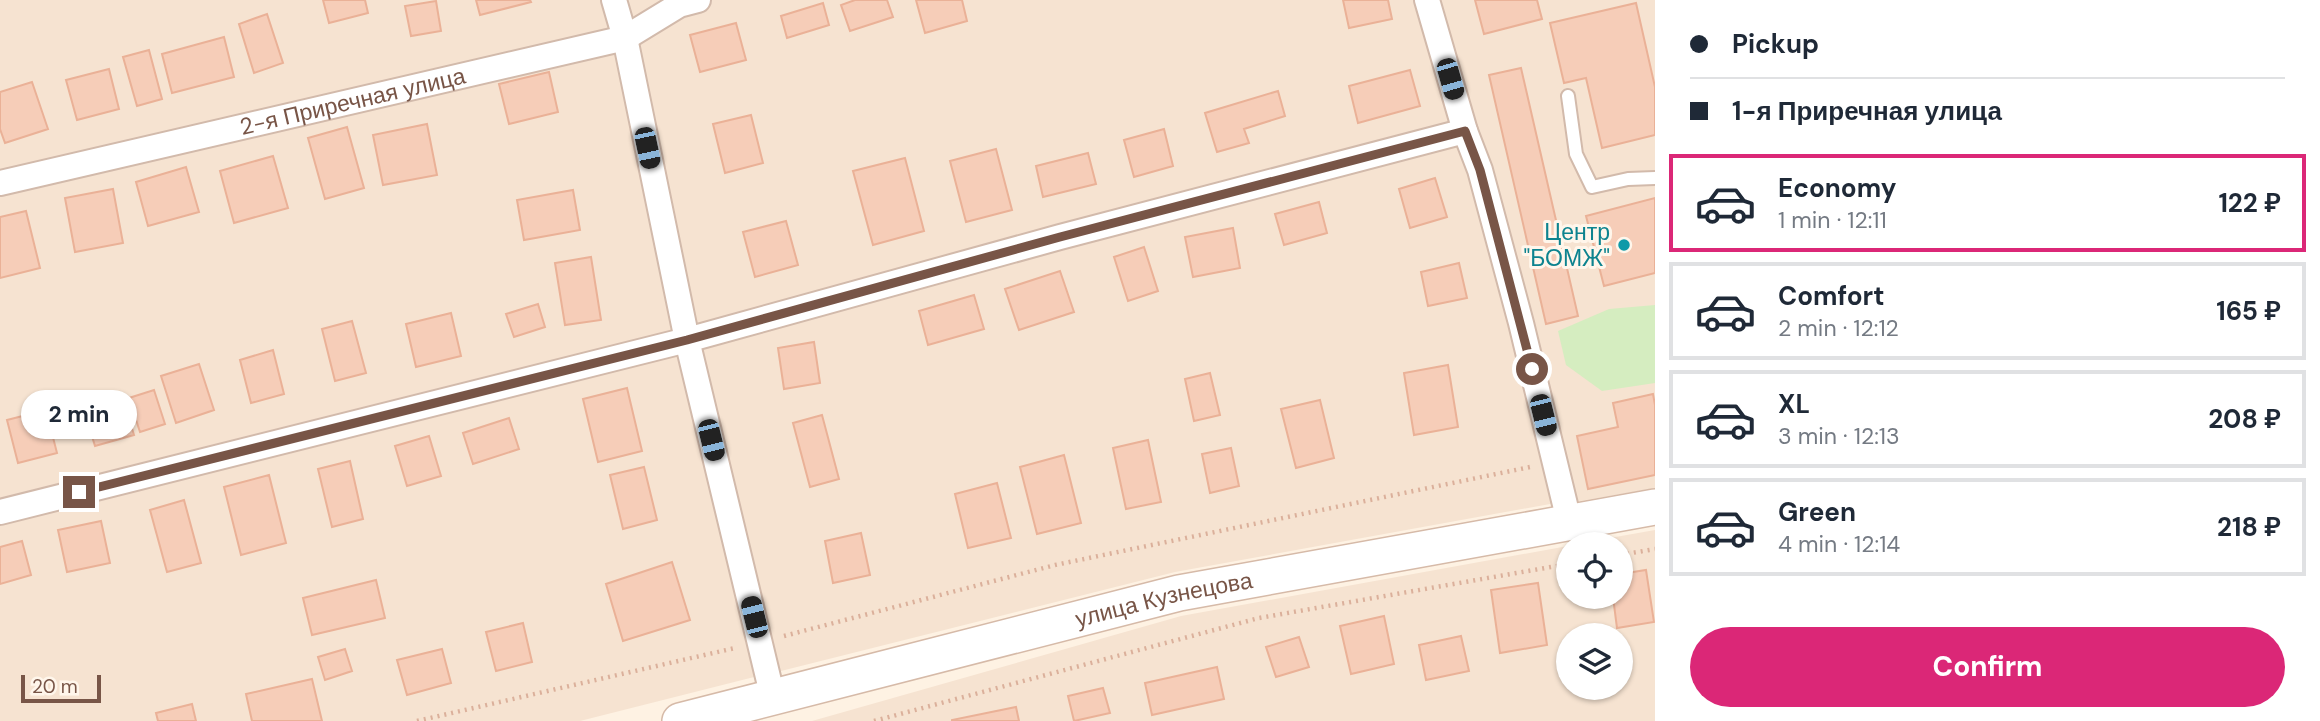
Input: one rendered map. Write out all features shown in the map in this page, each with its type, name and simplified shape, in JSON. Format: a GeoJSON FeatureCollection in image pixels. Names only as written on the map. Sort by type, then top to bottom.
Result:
{"type":"FeatureCollection","features":[{"type":"Feature","properties":{"kind":"main road","name":"улица Кузнецова"},"geometry":{"type":"LineString","coordinates":[[680,721],[756,708],[1179,593],[1655,507]]}},
{"type":"Feature","properties":{"kind":"street"},"geometry":{"type":"LineString","coordinates":[[614,0],[625,38],[687,340],[760,642],[756,708]]}},
{"type":"Feature","properties":{"kind":"street","name":"2-я Приречная улица"},"geometry":{"type":"LineString","coordinates":[[0,183],[625,38],[679,5],[698,0]]}},
{"type":"Feature","properties":{"kind":"street"},"geometry":{"type":"LineString","coordinates":[[1427,0],[1465,131],[1480,170],[1569,521]]}},
{"type":"Feature","properties":{"kind":"street"},"geometry":{"type":"LineString","coordinates":[[0,512],[687,340],[1060,237],[1465,131]]}},
{"type":"Feature","properties":{"kind":"lane"},"geometry":{"type":"LineString","coordinates":[[1568,96],[1576,154],[1592,187],[1628,179],[1655,178]]}},
{"type":"Feature","properties":{"kind":"path"},"geometry":{"type":"LineString","coordinates":[[417,721],[760,642],[1055,565],[1554,462]]}},
{"type":"Feature","properties":{"kind":"path"},"geometry":{"type":"LineString","coordinates":[[1633,553],[1655,549]]}},
{"type":"Feature","properties":{"kind":"path"},"geometry":{"type":"LineString","coordinates":[[874,721],[1259,618],[1556,566]]}},
{"type":"Feature","properties":{"kind":"shaded area"},"geometry":{"type":"Polygon","coordinates":[[[0,0],[610,0],[620,35],[0,179],[0,0]]]}},
{"type":"Feature","properties":{"kind":"shaded area"},"geometry":{"type":"Polygon","coordinates":[[[618,0],[681,0],[628,33],[618,0]]]}},
{"type":"Feature","properties":{"kind":"shaded area"},"geometry":{"type":"Polygon","coordinates":[[[712,0],[1424,0],[1461,128],[689,333],[629,40],[680,8],[712,0]]]}},
{"type":"Feature","properties":{"kind":"shaded area"},"geometry":{"type":"Polygon","coordinates":[[[1431,0],[1655,0],[1655,488],[1569,503],[1431,0]]]}},
{"type":"Feature","properties":{"kind":"shaded area"},"geometry":{"type":"Polygon","coordinates":[[[622,43],[682,338],[0,508],[0,187],[622,43]]]}},
{"type":"Feature","properties":{"kind":"shaded area"},"geometry":{"type":"Polygon","coordinates":[[[1464,135],[1561,502],[1175,572],[773,673],[691,342],[1464,135]]]}},
{"type":"Feature","properties":{"kind":"shaded area"},"geometry":{"type":"Polygon","coordinates":[[[684,345],[762,675],[580,721],[0,721],[0,515],[684,345]]]}},
{"type":"Feature","properties":{"kind":"shaded area"},"geometry":{"type":"Polygon","coordinates":[[[1655,530],[1655,721],[812,721],[1181,616],[1556,548],[1556,609],[1633,609],[1633,534],[1655,530]]]}},
{"type":"Feature","properties":{"kind":"green space"},"geometry":{"type":"Polygon","coordinates":[[[1655,305],[1655,383],[1602,391],[1566,365],[1558,331],[1609,309],[1655,305]]]}},
{"type":"Feature","properties":{"kind":"building"},"geometry":{"type":"Polygon","coordinates":[[[323,0],[365,0],[368,13],[329,23],[323,0]]]}},
{"type":"Feature","properties":{"kind":"building"},"geometry":{"type":"Polygon","coordinates":[[[476,0],[530,0],[531,2],[480,15],[476,0]]]}},
{"type":"Feature","properties":{"kind":"building"},"geometry":{"type":"Polygon","coordinates":[[[855,0],[887,0],[893,17],[850,31],[841,5],[855,0]]]}},
{"type":"Feature","properties":{"kind":"building"},"geometry":{"type":"Polygon","coordinates":[[[916,0],[962,0],[967,21],[925,33],[916,0]]]}},
{"type":"Feature","properties":{"kind":"building"},"geometry":{"type":"Polygon","coordinates":[[[1343,0],[1388,0],[1392,19],[1349,28],[1343,0]]]}},
{"type":"Feature","properties":{"kind":"building"},"geometry":{"type":"Polygon","coordinates":[[[1475,0],[1537,0],[1542,19],[1484,34],[1475,0]]]}},
{"type":"Feature","properties":{"kind":"building"},"geometry":{"type":"Polygon","coordinates":[[[436,1],[441,31],[411,36],[405,6],[436,1]]]}},
{"type":"Feature","properties":{"kind":"building"},"geometry":{"type":"Polygon","coordinates":[[[823,3],[829,25],[787,38],[781,16],[823,3]]]}},
{"type":"Feature","properties":{"kind":"building"},"geometry":{"type":"Polygon","coordinates":[[[1636,3],[1655,87],[1655,135],[1602,148],[1586,78],[1564,83],[1550,23],[1636,3]]]}},
{"type":"Feature","properties":{"kind":"building"},"geometry":{"type":"Polygon","coordinates":[[[267,14],[283,63],[254,73],[239,24],[267,14]]]}},
{"type":"Feature","properties":{"kind":"building"},"geometry":{"type":"Polygon","coordinates":[[[736,23],[746,60],[700,72],[690,35],[736,23]]]}},
{"type":"Feature","properties":{"kind":"building"},"geometry":{"type":"Polygon","coordinates":[[[224,37],[234,77],[172,93],[162,54],[224,37]]]}},
{"type":"Feature","properties":{"kind":"building"},"geometry":{"type":"Polygon","coordinates":[[[149,50],[162,99],[137,106],[123,57],[149,50]]]}},
{"type":"Feature","properties":{"kind":"building"},"geometry":{"type":"Polygon","coordinates":[[[1521,68],[1578,316],[1546,324],[1489,75],[1521,68]]]}},
{"type":"Feature","properties":{"kind":"building"},"geometry":{"type":"Polygon","coordinates":[[[109,69],[119,109],[77,120],[66,80],[109,69]]]}},
{"type":"Feature","properties":{"kind":"building"},"geometry":{"type":"Polygon","coordinates":[[[1410,70],[1420,106],[1358,123],[1349,86],[1410,70]]]}},
{"type":"Feature","properties":{"kind":"building"},"geometry":{"type":"Polygon","coordinates":[[[549,72],[558,112],[509,124],[499,84],[549,72]]]}},
{"type":"Feature","properties":{"kind":"building"},"geometry":{"type":"Polygon","coordinates":[[[32,82],[48,129],[5,143],[0,129],[0,92],[32,82]]]}},
{"type":"Feature","properties":{"kind":"building"},"geometry":{"type":"Polygon","coordinates":[[[1278,91],[1285,116],[1244,129],[1249,143],[1217,152],[1205,113],[1278,91]]]}},
{"type":"Feature","properties":{"kind":"building"},"geometry":{"type":"Polygon","coordinates":[[[751,115],[763,163],[725,173],[713,124],[751,115]]]}},
{"type":"Feature","properties":{"kind":"building"},"geometry":{"type":"Polygon","coordinates":[[[427,124],[437,175],[383,185],[373,135],[427,124]]]}},
{"type":"Feature","properties":{"kind":"building"},"geometry":{"type":"Polygon","coordinates":[[[347,127],[364,188],[325,199],[308,138],[347,127]]]}},
{"type":"Feature","properties":{"kind":"building"},"geometry":{"type":"Polygon","coordinates":[[[1164,129],[1173,166],[1134,177],[1124,140],[1164,129]]]}},
{"type":"Feature","properties":{"kind":"building"},"geometry":{"type":"Polygon","coordinates":[[[996,149],[1012,210],[966,222],[950,161],[996,149]]]}},
{"type":"Feature","properties":{"kind":"building"},"geometry":{"type":"Polygon","coordinates":[[[1088,153],[1096,184],[1043,197],[1036,166],[1088,153]]]}},
{"type":"Feature","properties":{"kind":"building"},"geometry":{"type":"Polygon","coordinates":[[[273,156],[288,208],[234,223],[220,171],[273,156]]]}},
{"type":"Feature","properties":{"kind":"building"},"geometry":{"type":"Polygon","coordinates":[[[905,158],[924,231],[873,245],[853,171],[905,158]]]}},
{"type":"Feature","properties":{"kind":"building"},"geometry":{"type":"Polygon","coordinates":[[[186,167],[199,212],[148,226],[136,182],[186,167]]]}},
{"type":"Feature","properties":{"kind":"building"},"geometry":{"type":"Polygon","coordinates":[[[1435,178],[1447,217],[1410,228],[1399,189],[1435,178]]]}},
{"type":"Feature","properties":{"kind":"building"},"geometry":{"type":"Polygon","coordinates":[[[113,189],[123,243],[75,252],[65,198],[113,189]]]}},
{"type":"Feature","properties":{"kind":"building"},"geometry":{"type":"Polygon","coordinates":[[[573,190],[580,230],[524,240],[517,200],[573,190]]]}},
{"type":"Feature","properties":{"kind":"building","name":"Центр \"БОМЖ\""},"geometry":{"type":"Polygon","coordinates":[[[1655,198],[1655,273],[1604,286],[1586,216],[1655,198]]]}},
{"type":"Feature","properties":{"kind":"building"},"geometry":{"type":"Polygon","coordinates":[[[1319,202],[1327,233],[1284,245],[1275,214],[1319,202]]]}},
{"type":"Feature","properties":{"kind":"building"},"geometry":{"type":"Polygon","coordinates":[[[26,211],[40,268],[0,278],[0,217],[26,211]]]}},
{"type":"Feature","properties":{"kind":"building"},"geometry":{"type":"Polygon","coordinates":[[[786,221],[798,265],[755,277],[743,232],[786,221]]]}},
{"type":"Feature","properties":{"kind":"building"},"geometry":{"type":"Polygon","coordinates":[[[1233,228],[1240,268],[1193,277],[1185,237],[1233,228]]]}},
{"type":"Feature","properties":{"kind":"building"},"geometry":{"type":"Polygon","coordinates":[[[1144,247],[1158,291],[1128,301],[1114,257],[1144,247]]]}},
{"type":"Feature","properties":{"kind":"building"},"geometry":{"type":"Polygon","coordinates":[[[591,257],[601,320],[565,325],[555,263],[591,257]]]}},
{"type":"Feature","properties":{"kind":"building"},"geometry":{"type":"Polygon","coordinates":[[[1459,263],[1467,298],[1428,306],[1421,272],[1459,263]]]}},
{"type":"Feature","properties":{"kind":"building"},"geometry":{"type":"Polygon","coordinates":[[[1060,271],[1074,312],[1019,330],[1005,289],[1060,271]]]}},
{"type":"Feature","properties":{"kind":"building"},"geometry":{"type":"Polygon","coordinates":[[[974,295],[984,329],[928,345],[919,311],[974,295]]]}},
{"type":"Feature","properties":{"kind":"building"},"geometry":{"type":"Polygon","coordinates":[[[538,304],[545,327],[514,337],[506,314],[538,304]]]}},
{"type":"Feature","properties":{"kind":"building"},"geometry":{"type":"Polygon","coordinates":[[[451,313],[461,356],[416,367],[406,324],[451,313]]]}},
{"type":"Feature","properties":{"kind":"building"},"geometry":{"type":"Polygon","coordinates":[[[352,321],[366,373],[335,381],[322,329],[352,321]]]}},
{"type":"Feature","properties":{"kind":"building"},"geometry":{"type":"Polygon","coordinates":[[[814,342],[820,383],[784,389],[778,348],[814,342]]]}},
{"type":"Feature","properties":{"kind":"building"},"geometry":{"type":"Polygon","coordinates":[[[273,350],[284,394],[251,403],[240,360],[273,350]]]}},
{"type":"Feature","properties":{"kind":"building"},"geometry":{"type":"Polygon","coordinates":[[[199,364],[214,410],[176,423],[161,376],[199,364]]]}},
{"type":"Feature","properties":{"kind":"building"},"geometry":{"type":"Polygon","coordinates":[[[1448,365],[1458,427],[1414,435],[1404,373],[1448,365]]]}},
{"type":"Feature","properties":{"kind":"building"},"geometry":{"type":"Polygon","coordinates":[[[1210,373],[1220,415],[1194,421],[1185,379],[1210,373]]]}},
{"type":"Feature","properties":{"kind":"building"},"geometry":{"type":"Polygon","coordinates":[[[627,388],[642,451],[598,462],[583,399],[627,388]]]}},
{"type":"Feature","properties":{"kind":"building"},"geometry":{"type":"Polygon","coordinates":[[[154,390],[165,424],[140,432],[129,398],[154,390]]]}},
{"type":"Feature","properties":{"kind":"building"},"geometry":{"type":"Polygon","coordinates":[[[1653,394],[1655,475],[1588,489],[1577,436],[1618,427],[1613,403],[1653,394]]]}},
{"type":"Feature","properties":{"kind":"building"},"geometry":{"type":"Polygon","coordinates":[[[122,395],[134,435],[95,446],[83,407],[122,395]]]}},
{"type":"Feature","properties":{"kind":"building"},"geometry":{"type":"Polygon","coordinates":[[[1320,400],[1334,458],[1296,468],[1281,409],[1320,400]]]}},
{"type":"Feature","properties":{"kind":"building"},"geometry":{"type":"Polygon","coordinates":[[[46,410],[57,453],[18,463],[7,420],[46,410]]]}},
{"type":"Feature","properties":{"kind":"building"},"geometry":{"type":"Polygon","coordinates":[[[822,415],[839,479],[810,487],[793,423],[822,415]]]}},
{"type":"Feature","properties":{"kind":"building"},"geometry":{"type":"Polygon","coordinates":[[[509,418],[519,449],[473,464],[463,433],[509,418]]]}},
{"type":"Feature","properties":{"kind":"building"},"geometry":{"type":"Polygon","coordinates":[[[429,436],[441,476],[407,486],[395,446],[429,436]]]}},
{"type":"Feature","properties":{"kind":"building"},"geometry":{"type":"Polygon","coordinates":[[[1148,440],[1161,502],[1126,509],[1113,448],[1148,440]]]}},
{"type":"Feature","properties":{"kind":"building"},"geometry":{"type":"Polygon","coordinates":[[[1231,448],[1239,486],[1210,493],[1202,454],[1231,448]]]}},
{"type":"Feature","properties":{"kind":"building"},"geometry":{"type":"Polygon","coordinates":[[[1064,455],[1081,523],[1037,534],[1020,467],[1064,455]]]}},
{"type":"Feature","properties":{"kind":"building"},"geometry":{"type":"Polygon","coordinates":[[[350,461],[363,519],[332,527],[318,469],[350,461]]]}},
{"type":"Feature","properties":{"kind":"building"},"geometry":{"type":"Polygon","coordinates":[[[644,467],[657,520],[623,529],[610,475],[644,467]]]}},
{"type":"Feature","properties":{"kind":"building"},"geometry":{"type":"Polygon","coordinates":[[[269,475],[286,543],[241,555],[224,487],[269,475]]]}},
{"type":"Feature","properties":{"kind":"building"},"geometry":{"type":"Polygon","coordinates":[[[997,483],[1011,538],[968,548],[955,494],[997,483]]]}},
{"type":"Feature","properties":{"kind":"building"},"geometry":{"type":"Polygon","coordinates":[[[184,500],[201,563],[167,572],[150,510],[184,500]]]}},
{"type":"Feature","properties":{"kind":"building"},"geometry":{"type":"Polygon","coordinates":[[[101,521],[110,563],[67,572],[58,530],[101,521]]]}},
{"type":"Feature","properties":{"kind":"building"},"geometry":{"type":"Polygon","coordinates":[[[861,533],[870,575],[833,583],[825,541],[861,533]]]}},
{"type":"Feature","properties":{"kind":"building"},"geometry":{"type":"Polygon","coordinates":[[[22,541],[31,575],[0,584],[0,547],[22,541]]]}},
{"type":"Feature","properties":{"kind":"building"},"geometry":{"type":"Polygon","coordinates":[[[672,562],[690,620],[623,641],[606,584],[672,562]]]}},
{"type":"Feature","properties":{"kind":"building"},"geometry":{"type":"Polygon","coordinates":[[[1646,570],[1654,622],[1633,625],[1633,623],[1616,623],[1615,609],[1633,609],[1633,572],[1646,570]]]}},
{"type":"Feature","properties":{"kind":"building"},"geometry":{"type":"Polygon","coordinates":[[[376,580],[385,618],[312,635],[303,598],[376,580]]]}},
{"type":"Feature","properties":{"kind":"building"},"geometry":{"type":"Polygon","coordinates":[[[1538,583],[1547,645],[1500,653],[1491,590],[1538,583]]]}},
{"type":"Feature","properties":{"kind":"building"},"geometry":{"type":"Polygon","coordinates":[[[1384,616],[1394,664],[1351,674],[1340,626],[1384,616]]]}},
{"type":"Feature","properties":{"kind":"building"},"geometry":{"type":"Polygon","coordinates":[[[523,623],[532,662],[496,671],[486,632],[523,623]]]}},
{"type":"Feature","properties":{"kind":"building"},"geometry":{"type":"Polygon","coordinates":[[[1461,636],[1469,671],[1426,680],[1419,645],[1461,636]]]}},
{"type":"Feature","properties":{"kind":"building"},"geometry":{"type":"Polygon","coordinates":[[[1299,637],[1309,667],[1276,677],[1266,647],[1299,637]]]}},
{"type":"Feature","properties":{"kind":"building"},"geometry":{"type":"Polygon","coordinates":[[[345,649],[352,671],[325,680],[318,657],[345,649]]]}},
{"type":"Feature","properties":{"kind":"building"},"geometry":{"type":"Polygon","coordinates":[[[442,649],[451,683],[407,695],[397,660],[442,649]]]}},
{"type":"Feature","properties":{"kind":"building"},"geometry":{"type":"Polygon","coordinates":[[[1217,667],[1224,699],[1152,715],[1145,683],[1217,667]]]}},
{"type":"Feature","properties":{"kind":"building"},"geometry":{"type":"Polygon","coordinates":[[[312,679],[322,721],[252,721],[246,694],[312,679]]]}},
{"type":"Feature","properties":{"kind":"building"},"geometry":{"type":"Polygon","coordinates":[[[1103,688],[1110,713],[1074,721],[1068,696],[1103,688]]]}},
{"type":"Feature","properties":{"kind":"building"},"geometry":{"type":"Polygon","coordinates":[[[192,704],[196,721],[158,721],[156,713],[192,704]]]}},
{"type":"Feature","properties":{"kind":"building"},"geometry":{"type":"Polygon","coordinates":[[[1016,707],[1019,721],[952,721],[952,720],[1016,707]]]}},
{"type":"Feature","properties":{"kind":"place","name":"Центр \"БОМЖ\""},"geometry":{"type":"Point","coordinates":[1624,245]}},
{"type":"Feature","properties":{"kind":"route"},"geometry":{"type":"LineString","coordinates":[[79,492],[687,340],[1060,237],[1465,131],[1480,170],[1532,369]]}}]}
